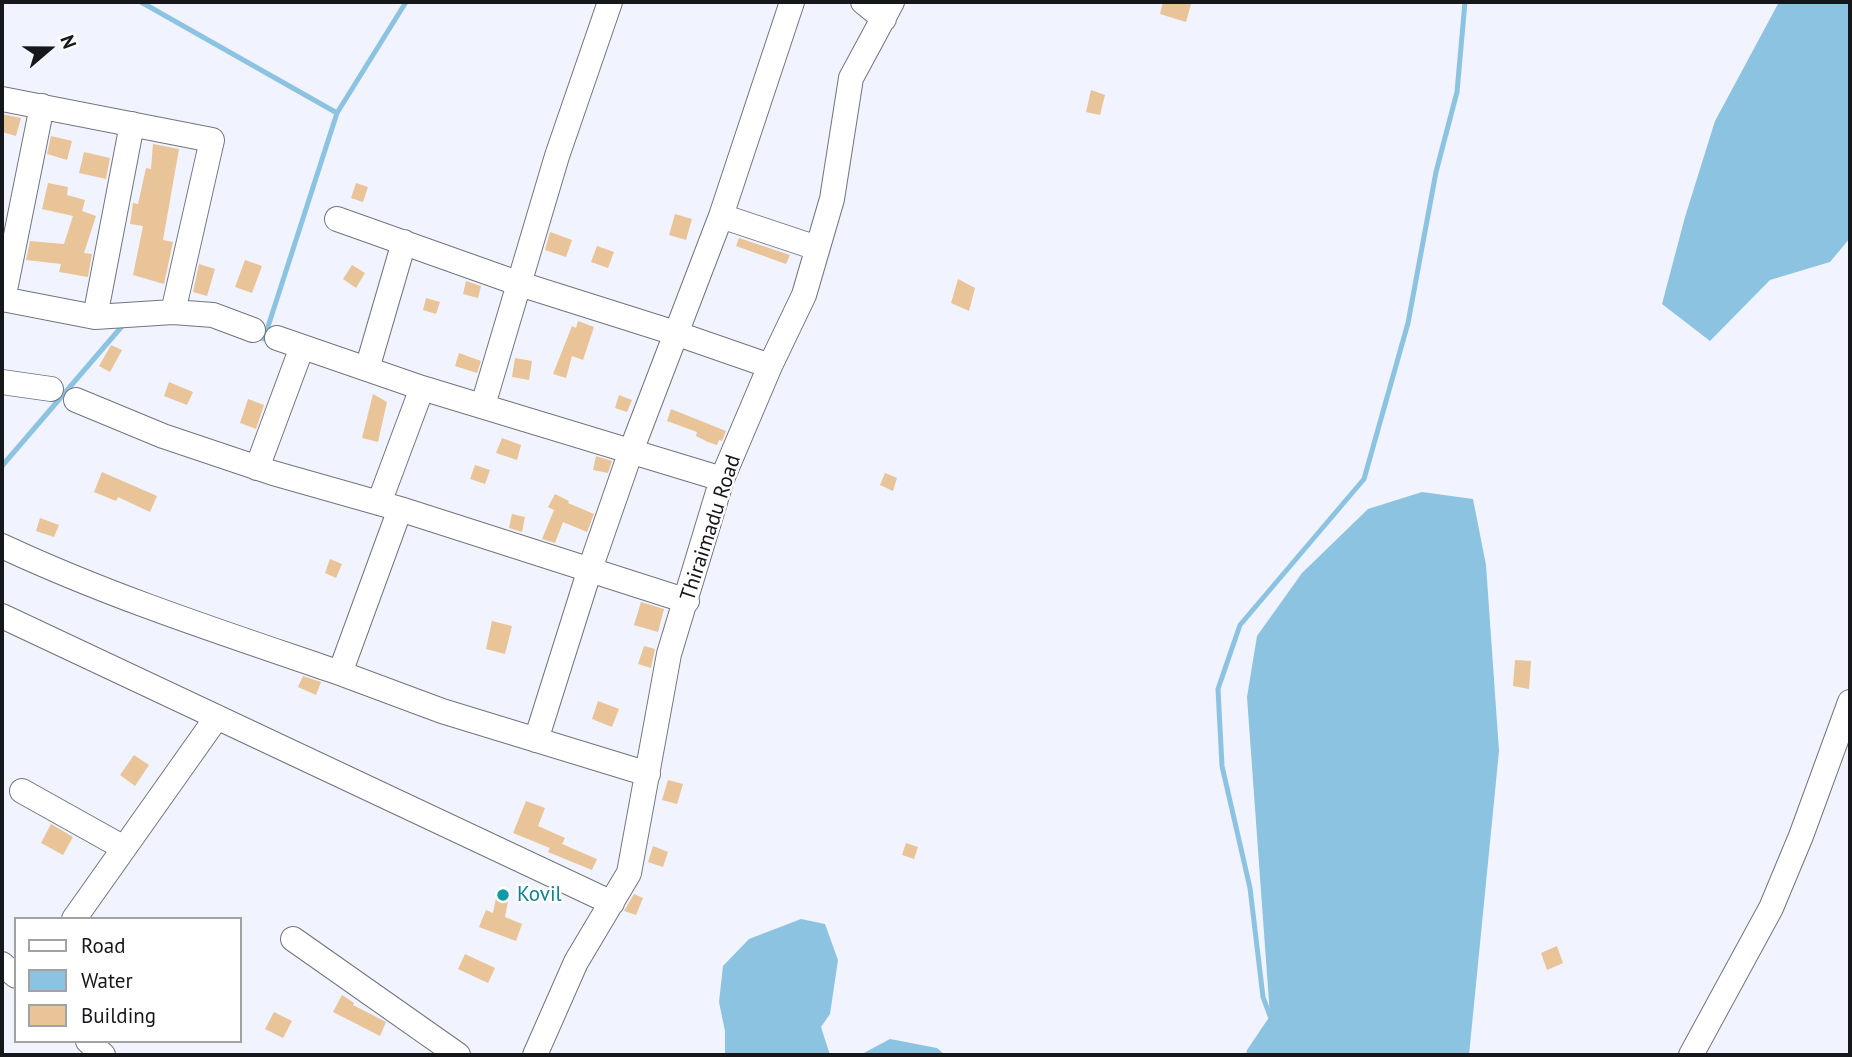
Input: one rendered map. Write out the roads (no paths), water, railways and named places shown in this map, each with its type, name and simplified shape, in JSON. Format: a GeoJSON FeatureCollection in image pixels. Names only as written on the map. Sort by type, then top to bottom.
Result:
{"type":"FeatureCollection","features":[{"type":"Feature","properties":{"kind":"street"},"geometry":{"type":"LineString","coordinates":[[483,405],[557,156],[610,2]]}},
{"type":"Feature","properties":{"kind":"street"},"geometry":{"type":"LineString","coordinates":[[536,740],[590,569],[631,451],[721,216],[792,2]]}},
{"type":"Feature","properties":{"kind":"street"},"geometry":{"type":"LineString","coordinates":[[863,2],[888,10]]}},
{"type":"Feature","properties":{"kind":"street","name":"Thiraimadu Road"},"geometry":{"type":"LineString","coordinates":[[536,1055],[576,962],[629,873],[670,654],[722,479],[770,366],[804,295],[832,199],[851,78],[888,10]]}},
{"type":"Feature","properties":{"kind":"street"},"geometry":{"type":"LineString","coordinates":[[2,99],[212,140],[173,312]]}},
{"type":"Feature","properties":{"kind":"street"},"geometry":{"type":"LineString","coordinates":[[42,106],[3,300],[95,317],[173,312],[213,315],[253,330]]}},
{"type":"Feature","properties":{"kind":"street"},"geometry":{"type":"LineString","coordinates":[[95,317],[132,124]]}},
{"type":"Feature","properties":{"kind":"street"},"geometry":{"type":"LineString","coordinates":[[721,216],[817,248]]}},
{"type":"Feature","properties":{"kind":"street"},"geometry":{"type":"LineString","coordinates":[[337,219],[520,284],[770,366]]}},
{"type":"Feature","properties":{"kind":"street"},"geometry":{"type":"LineString","coordinates":[[367,369],[404,242]]}},
{"type":"Feature","properties":{"kind":"street"},"geometry":{"type":"LineString","coordinates":[[277,338],[422,388],[722,479]]}},
{"type":"Feature","properties":{"kind":"street"},"geometry":{"type":"LineString","coordinates":[[257,468],[302,347]]}},
{"type":"Feature","properties":{"kind":"street"},"geometry":{"type":"LineString","coordinates":[[2,382],[51,389]]}},
{"type":"Feature","properties":{"kind":"street"},"geometry":{"type":"LineString","coordinates":[[340,673],[422,388]]}},
{"type":"Feature","properties":{"kind":"street"},"geometry":{"type":"LineString","coordinates":[[76,400],[163,436],[257,468],[389,506],[687,601]]}},
{"type":"Feature","properties":{"kind":"street"},"geometry":{"type":"LineString","coordinates":[[2,545],[51,569],[183,619],[442,711],[648,774]]}},
{"type":"Feature","properties":{"kind":"street"},"geometry":{"type":"LineString","coordinates":[[2,616],[611,903]]}},
{"type":"Feature","properties":{"kind":"street"},"geometry":{"type":"LineString","coordinates":[[1691,1055],[1771,908],[1801,836],[1850,702]]}},
{"type":"Feature","properties":{"kind":"street"},"geometry":{"type":"LineString","coordinates":[[75,917],[217,718]]}},
{"type":"Feature","properties":{"kind":"street"},"geometry":{"type":"LineString","coordinates":[[22,791],[124,848]]}},
{"type":"Feature","properties":{"kind":"street"},"geometry":{"type":"LineString","coordinates":[[293,939],[458,1055]]}},
{"type":"Feature","properties":{"kind":"street"},"geometry":{"type":"LineString","coordinates":[[90,1043],[103,1055]]}},
{"type":"Feature","properties":{"kind":"water"},"geometry":{"type":"Polygon","coordinates":[[[1779,2],[1850,2],[1850,238],[1830,262],[1770,280],[1710,341],[1662,304],[1685,217],[1715,121],[1779,2]]]}},
{"type":"Feature","properties":{"kind":"water"},"geometry":{"type":"Polygon","coordinates":[[[1422,492],[1473,499],[1486,565],[1499,751],[1469,1055],[1246,1055],[1270,1016],[1247,697],[1257,636],[1302,573],[1368,509],[1422,492]]]}},
{"type":"Feature","properties":{"kind":"water"},"geometry":{"type":"Polygon","coordinates":[[[801,919],[825,924],[838,960],[830,1014],[821,1027],[830,1055],[725,1055],[725,1031],[719,1002],[723,966],[749,939],[801,919]]]}},
{"type":"Feature","properties":{"kind":"water"},"geometry":{"type":"Polygon","coordinates":[[[890,1039],[937,1048],[945,1055],[860,1055],[890,1039]]]}},
{"type":"Feature","properties":{"kind":"waterway"},"geometry":{"type":"LineString","coordinates":[[141,2],[337,113],[406,2]]}},
{"type":"Feature","properties":{"kind":"waterway"},"geometry":{"type":"LineString","coordinates":[[1270,1016],[1263,997],[1250,888],[1222,766],[1218,689],[1240,625],[1364,479],[1408,323],[1436,172],[1457,92],[1465,2]]}},
{"type":"Feature","properties":{"kind":"waterway"},"geometry":{"type":"LineString","coordinates":[[255,336],[264,339],[337,113]]}},
{"type":"Feature","properties":{"kind":"waterway"},"geometry":{"type":"LineString","coordinates":[[2,466],[123,325]]}},
{"type":"Feature","properties":{"kind":"place","name":"Kovil"},"geometry":{"type":"Point","coordinates":[503,895]}}]}
